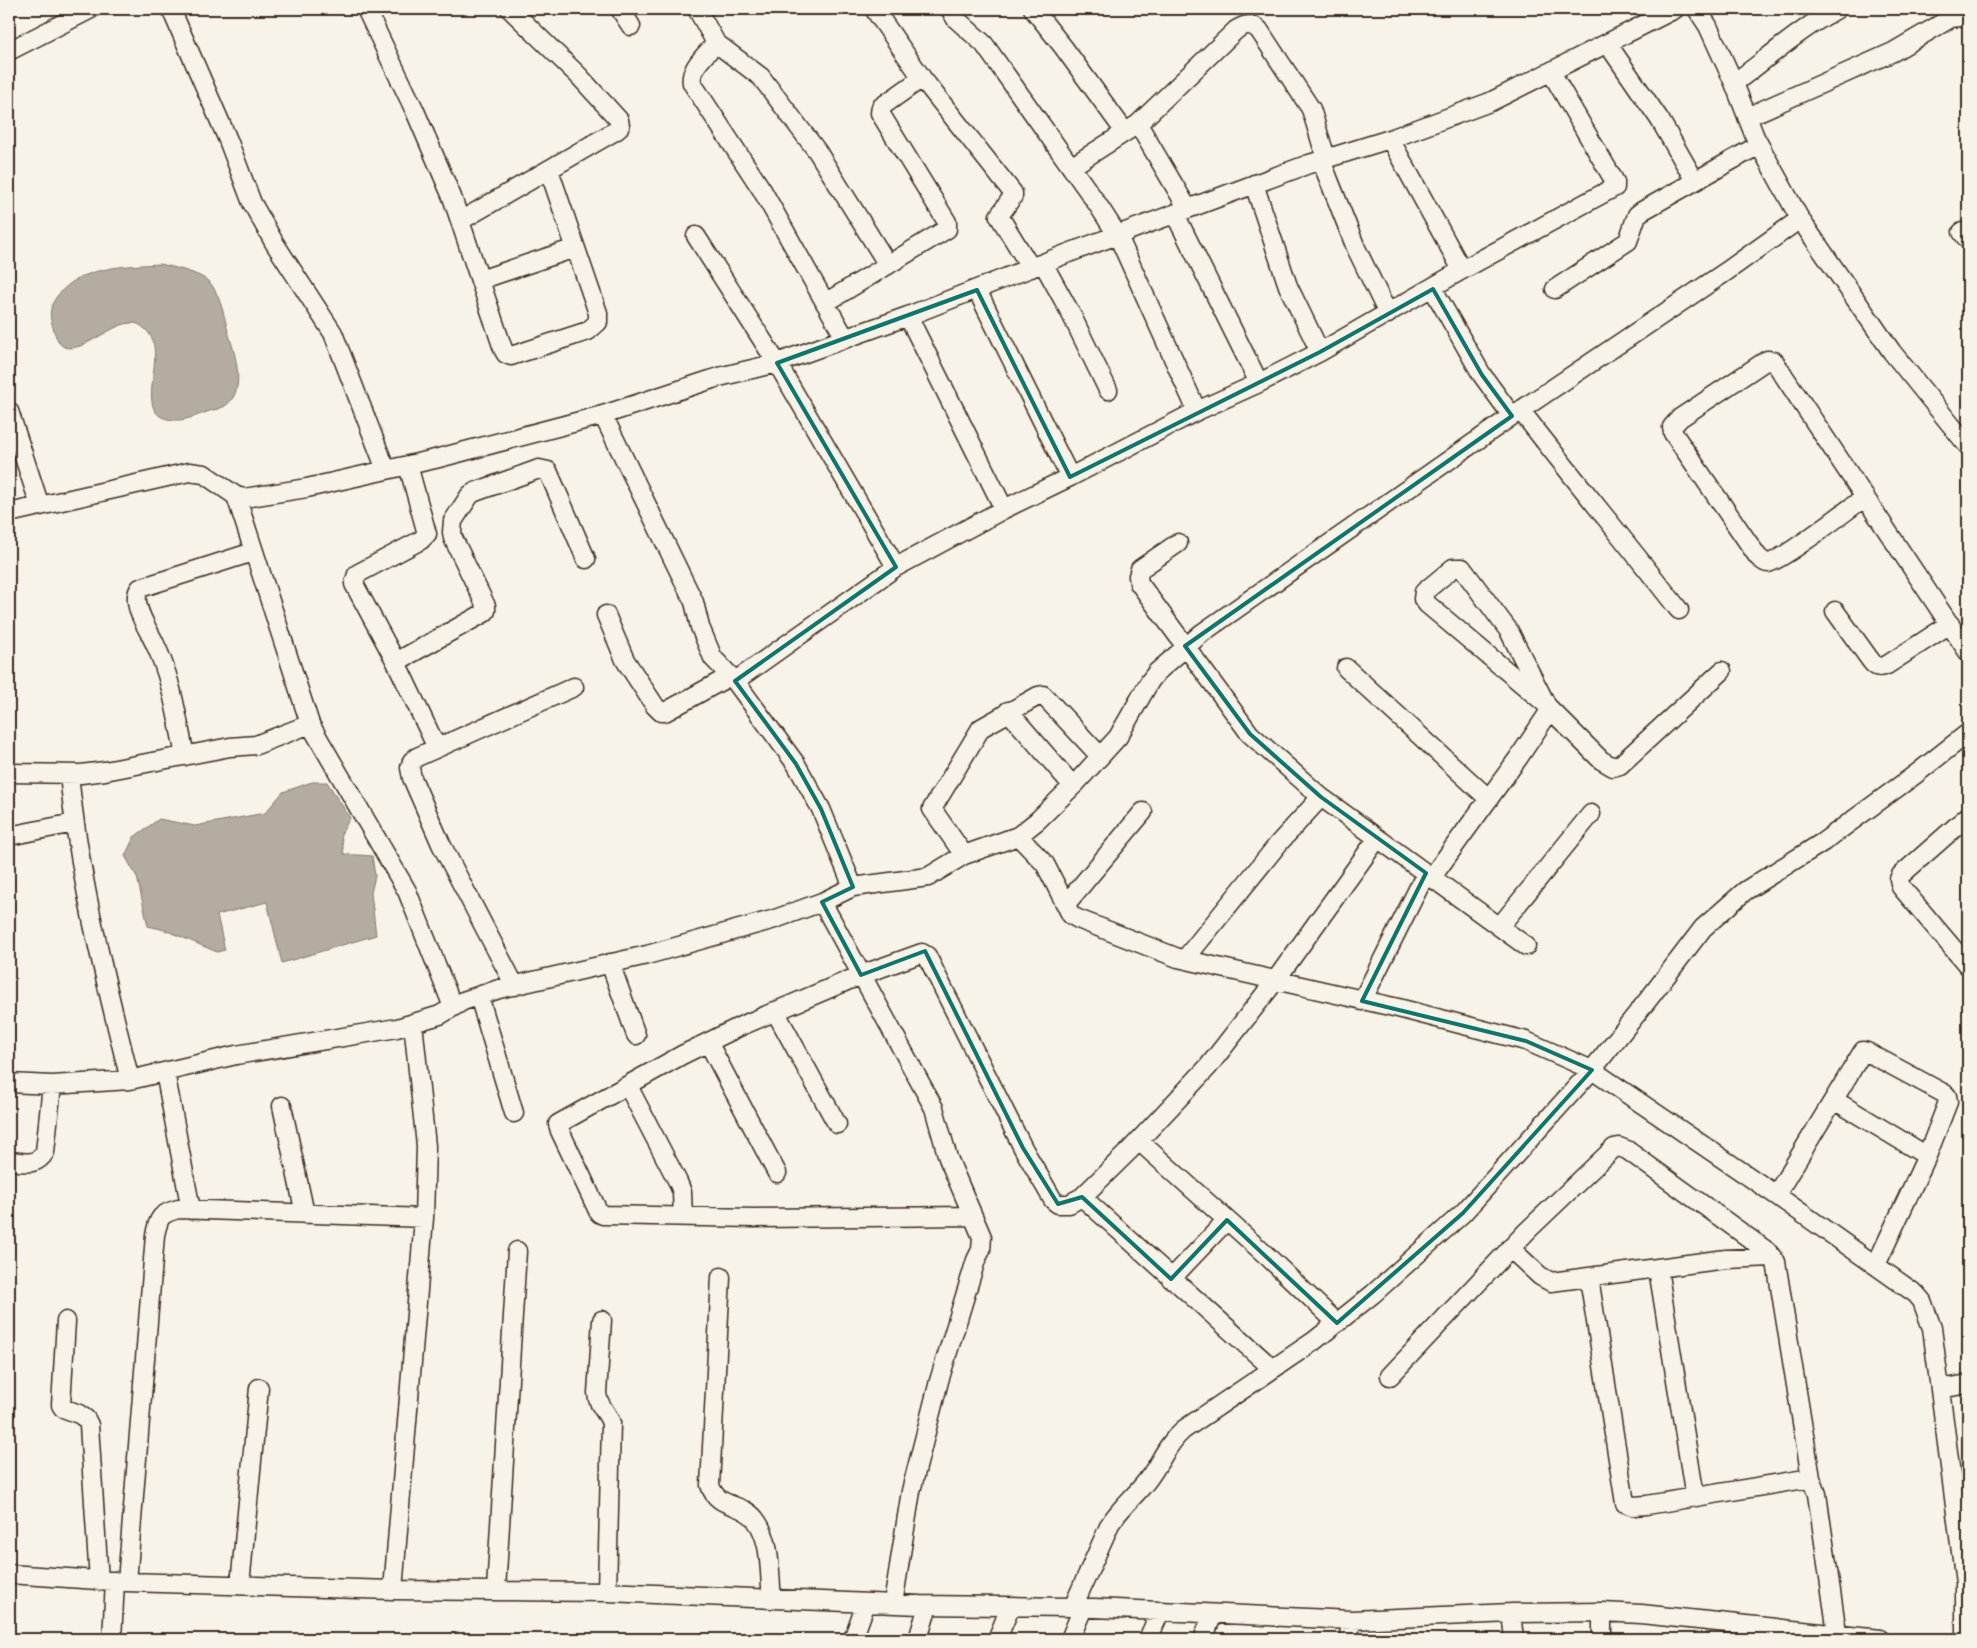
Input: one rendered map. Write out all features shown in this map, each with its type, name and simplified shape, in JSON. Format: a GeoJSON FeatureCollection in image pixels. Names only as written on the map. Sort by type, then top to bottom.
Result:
{"type":"FeatureCollection","features":[{"type":"Feature","properties":{"kind":"street"},"geometry":{"type":"LineString","coordinates":[[9,51],[91,9]]}},
{"type":"Feature","properties":{"kind":"street"},"geometry":{"type":"LineString","coordinates":[[171,9],[228,140],[252,202],[275,244],[333,333],[386,470]]}},
{"type":"Feature","properties":{"kind":"street"},"geometry":{"type":"LineString","coordinates":[[366,9],[415,111],[452,197],[506,354],[518,355],[588,331],[598,322],[598,314],[549,170]]}},
{"type":"Feature","properties":{"kind":"street"},"geometry":{"type":"LineString","coordinates":[[460,222],[618,130],[620,123],[579,76],[510,9]]}},
{"type":"Feature","properties":{"kind":"street"},"geometry":{"type":"LineString","coordinates":[[620,9],[630,26]]}},
{"type":"Feature","properties":{"kind":"street"},"geometry":{"type":"LineString","coordinates":[[697,9],[716,43],[761,77],[817,151],[888,265]]}},
{"type":"Feature","properties":{"kind":"street"},"geometry":{"type":"LineString","coordinates":[[874,9],[922,78],[1013,193],[1013,196],[999,216],[1070,312],[1108,390]]}},
{"type":"Feature","properties":{"kind":"street"},"geometry":{"type":"LineString","coordinates":[[950,9],[956,19],[984,44],[1118,236],[1197,411]]}},
{"type":"Feature","properties":{"kind":"street"},"geometry":{"type":"LineString","coordinates":[[1033,9],[1131,128],[1182,211],[1259,384]]}},
{"type":"Feature","properties":{"kind":"street"},"geometry":{"type":"LineString","coordinates":[[9,513],[189,472],[204,474],[236,496],[249,498],[307,488],[408,465],[603,415],[719,377],[777,363],[908,316],[1254,184],[1324,159],[1390,139],[1490,102],[1675,9]]}},
{"type":"Feature","properties":{"kind":"street"},"geometry":{"type":"LineString","coordinates":[[1697,9],[1708,26],[1734,83],[1759,145],[1800,219],[1892,352],[1968,446]]}},
{"type":"Feature","properties":{"kind":"street"},"geometry":{"type":"LineString","coordinates":[[1734,83],[1808,25],[1837,9]]}},
{"type":"Feature","properties":{"kind":"street"},"geometry":{"type":"LineString","coordinates":[[1747,117],[1893,52],[1951,18],[1968,18]]}},
{"type":"Feature","properties":{"kind":"street"},"geometry":{"type":"LineString","coordinates":[[1071,167],[1131,128],[1236,30],[1250,24],[1259,30],[1311,109],[1324,159],[1356,248],[1388,314]]}},
{"type":"Feature","properties":{"kind":"street"},"geometry":{"type":"LineString","coordinates":[[716,43],[693,70],[692,83],[762,190],[845,338]]}},
{"type":"Feature","properties":{"kind":"street"},"geometry":{"type":"LineString","coordinates":[[1608,43],[1660,120],[1695,181]]}},
{"type":"Feature","properties":{"kind":"street"},"geometry":{"type":"LineString","coordinates":[[606,615],[625,660],[655,706],[662,712],[665,712],[733,678],[896,567],[1004,509],[1197,411],[1259,384],[1320,352],[1462,270],[1616,186],[1551,72]]}},
{"type":"Feature","properties":{"kind":"street"},"geometry":{"type":"LineString","coordinates":[[825,303],[947,229],[948,225],[880,113],[882,107],[922,78]]}},
{"type":"Feature","properties":{"kind":"street"},"geometry":{"type":"LineString","coordinates":[[1390,139],[1462,270]]}},
{"type":"Feature","properties":{"kind":"street"},"geometry":{"type":"LineString","coordinates":[[1555,289],[1628,241],[1637,215],[1642,210],[1759,145]]}},
{"type":"Feature","properties":{"kind":"street"},"geometry":{"type":"LineString","coordinates":[[1254,184],[1288,286],[1320,352]]}},
{"type":"Feature","properties":{"kind":"street"},"geometry":{"type":"LineString","coordinates":[[9,1083],[52,1085],[130,1080],[236,1055],[413,1023],[440,1015],[463,1001],[479,996],[775,919],[822,902],[853,887],[928,877],[964,855],[1018,836],[1037,821],[1073,786],[1118,737],[1150,680],[1202,632],[1800,219]]}},
{"type":"Feature","properties":{"kind":"street"},"geometry":{"type":"LineString","coordinates":[[696,236],[777,363],[896,567]]}},
{"type":"Feature","properties":{"kind":"street"},"geometry":{"type":"LineString","coordinates":[[480,280],[575,248]]}},
{"type":"Feature","properties":{"kind":"street"},"geometry":{"type":"LineString","coordinates":[[1432,289],[1482,375],[1628,543],[1679,610]]}},
{"type":"Feature","properties":{"kind":"street"},"geometry":{"type":"LineString","coordinates":[[977,290],[1070,477]]}},
{"type":"Feature","properties":{"kind":"street"},"geometry":{"type":"LineString","coordinates":[[908,316],[1004,509]]}},
{"type":"Feature","properties":{"kind":"street"},"geometry":{"type":"LineString","coordinates":[[1865,497],[1786,554],[1768,563],[1763,562],[1673,433],[1672,427],[1680,418],[1767,360],[1774,360],[1968,652]]}},
{"type":"Feature","properties":{"kind":"street"},"geometry":{"type":"LineString","coordinates":[[9,410],[40,506]]}},
{"type":"Feature","properties":{"kind":"street"},"geometry":{"type":"LineString","coordinates":[[603,415],[694,602],[705,642],[713,658],[733,678],[796,764],[821,809],[853,887]]}},
{"type":"Feature","properties":{"kind":"street"},"geometry":{"type":"LineString","coordinates":[[408,465],[427,534],[421,540],[357,574],[354,584],[396,662],[437,748]]}},
{"type":"Feature","properties":{"kind":"street"},"geometry":{"type":"LineString","coordinates":[[396,662],[484,614],[486,611],[452,532],[456,516],[475,492],[539,469],[548,471],[586,559]]}},
{"type":"Feature","properties":{"kind":"street"},"geometry":{"type":"LineString","coordinates":[[236,496],[310,724],[406,891],[453,1007]]}},
{"type":"Feature","properties":{"kind":"street"},"geometry":{"type":"LineString","coordinates":[[1178,543],[1140,569],[1139,583],[1250,734],[1321,797],[1526,946]]}},
{"type":"Feature","properties":{"kind":"street"},"geometry":{"type":"LineString","coordinates":[[185,756],[166,670],[137,604],[138,591],[140,588],[253,552]]}},
{"type":"Feature","properties":{"kind":"street"},"geometry":{"type":"LineString","coordinates":[[1362,1001],[1429,875],[1489,799],[1548,716],[1548,706],[1509,631],[1462,568],[1453,568],[1424,592],[1423,599],[1428,604],[1548,706],[1601,760],[1612,767],[1620,765],[1722,671]]}},
{"type":"Feature","properties":{"kind":"street"},"geometry":{"type":"LineString","coordinates":[[1835,611],[1875,666],[1881,667],[1888,665],[1950,624]]}},
{"type":"Feature","properties":{"kind":"street"},"geometry":{"type":"LineString","coordinates":[[1346,668],[1489,799]]}},
{"type":"Feature","properties":{"kind":"street"},"geometry":{"type":"LineString","coordinates":[[515,986],[441,844],[412,778],[410,768],[412,761],[437,748],[574,687]]}},
{"type":"Feature","properties":{"kind":"street"},"geometry":{"type":"LineString","coordinates":[[964,855],[932,808],[981,728],[1008,711],[1042,695],[1100,756]]}},
{"type":"Feature","properties":{"kind":"street"},"geometry":{"type":"LineString","coordinates":[[1008,711],[1073,786]]}},
{"type":"Feature","properties":{"kind":"street"},"geometry":{"type":"LineString","coordinates":[[9,773],[69,774],[105,771],[230,747],[256,745],[310,724]]}},
{"type":"Feature","properties":{"kind":"street"},"geometry":{"type":"LineString","coordinates":[[1070,1639],[1078,1608],[1110,1524],[1116,1514],[1146,1482],[1172,1440],[1337,1323],[1373,1294],[1463,1213],[1592,1070],[1703,928],[1745,891],[1823,842],[1916,774],[1968,733]]}},
{"type":"Feature","properties":{"kind":"street"},"geometry":{"type":"LineString","coordinates":[[69,774],[74,823],[106,985],[130,1080]]}},
{"type":"Feature","properties":{"kind":"street"},"geometry":{"type":"LineString","coordinates":[[1185,959],[1278,844],[1321,797]]}},
{"type":"Feature","properties":{"kind":"street"},"geometry":{"type":"LineString","coordinates":[[1066,904],[1143,812]]}},
{"type":"Feature","properties":{"kind":"street"},"geometry":{"type":"LineString","coordinates":[[1500,926],[1591,814]]}},
{"type":"Feature","properties":{"kind":"street"},"geometry":{"type":"LineString","coordinates":[[1968,816],[1901,875],[1899,879],[1902,887],[1968,966]]}},
{"type":"Feature","properties":{"kind":"street"},"geometry":{"type":"LineString","coordinates":[[9,836],[74,823]]}},
{"type":"Feature","properties":{"kind":"street"},"geometry":{"type":"LineString","coordinates":[[1018,836],[1045,864],[1071,915],[1078,919],[1185,959],[1526,1041],[1592,1070],[1776,1195],[1916,1294],[1922,1301],[1932,1328],[1966,1583],[1965,1639]]}},
{"type":"Feature","properties":{"kind":"street"},"geometry":{"type":"LineString","coordinates":[[973,1216],[683,1217],[601,1214],[558,1124],[708,1042],[775,1011],[861,975],[922,953],[927,956],[1023,1148],[1054,1200],[1058,1204],[1063,1205],[1082,1197],[1139,1141],[1208,1067],[1275,981],[1377,839]]}},
{"type":"Feature","properties":{"kind":"street"},"geometry":{"type":"LineString","coordinates":[[822,902],[934,1108],[948,1158],[982,1237],[981,1250],[976,1260],[939,1381],[911,1491],[893,1604]]}},
{"type":"Feature","properties":{"kind":"street"},"geometry":{"type":"LineString","coordinates":[[610,963],[636,1036]]}},
{"type":"Feature","properties":{"kind":"street"},"geometry":{"type":"LineString","coordinates":[[479,996],[514,1112]]}},
{"type":"Feature","properties":{"kind":"street"},"geometry":{"type":"LineString","coordinates":[[775,1011],[837,1124]]}},
{"type":"Feature","properties":{"kind":"street"},"geometry":{"type":"LineString","coordinates":[[393,1590],[424,1218],[426,1146],[413,1023]]}},
{"type":"Feature","properties":{"kind":"street"},"geometry":{"type":"LineString","coordinates":[[708,1042],[777,1173]]}},
{"type":"Feature","properties":{"kind":"street"},"geometry":{"type":"LineString","coordinates":[[1776,1195],[1860,1055],[1865,1051],[1948,1096],[1948,1102],[1926,1156],[1876,1265]]}},
{"type":"Feature","properties":{"kind":"street"},"geometry":{"type":"LineString","coordinates":[[165,1072],[191,1210]]}},
{"type":"Feature","properties":{"kind":"street"},"geometry":{"type":"LineString","coordinates":[[9,1161],[37,1162],[45,1152],[52,1085]]}},
{"type":"Feature","properties":{"kind":"street"},"geometry":{"type":"LineString","coordinates":[[628,1086],[678,1182],[682,1192],[683,1217]]}},
{"type":"Feature","properties":{"kind":"street"},"geometry":{"type":"LineString","coordinates":[[1834,1100],[1926,1156]]}},
{"type":"Feature","properties":{"kind":"street"},"geometry":{"type":"LineString","coordinates":[[282,1106],[305,1214]]}},
{"type":"Feature","properties":{"kind":"street"},"geometry":{"type":"LineString","coordinates":[[1139,1141],[1337,1323]]}},
{"type":"Feature","properties":{"kind":"street"},"geometry":{"type":"LineString","coordinates":[[1390,1376],[1510,1248],[1614,1148],[1619,1147],[1627,1150],[1767,1251],[1776,1262],[1811,1478],[1817,1494],[1837,1634]]}},
{"type":"Feature","properties":{"kind":"street"},"geometry":{"type":"LineString","coordinates":[[1082,1197],[1273,1369]]}},
{"type":"Feature","properties":{"kind":"street"},"geometry":{"type":"LineString","coordinates":[[112,1639],[114,1581],[158,1221],[164,1213],[178,1209],[424,1218]]}},
{"type":"Feature","properties":{"kind":"street"},"geometry":{"type":"LineString","coordinates":[[1171,1279],[1227,1220]]}},
{"type":"Feature","properties":{"kind":"street"},"geometry":{"type":"LineString","coordinates":[[1510,1248],[1540,1276],[1551,1282],[1726,1260],[1773,1257]]}},
{"type":"Feature","properties":{"kind":"street"},"geometry":{"type":"LineString","coordinates":[[496,1590],[517,1252]]}},
{"type":"Feature","properties":{"kind":"street"},"geometry":{"type":"LineString","coordinates":[[1658,1269],[1695,1497]]}},
{"type":"Feature","properties":{"kind":"street"},"geometry":{"type":"LineString","coordinates":[[721,1277],[710,1485],[712,1493],[717,1499],[750,1514],[761,1529],[766,1540],[772,1599]]}},
{"type":"Feature","properties":{"kind":"street"},"geometry":{"type":"LineString","coordinates":[[1589,1278],[1625,1503],[1633,1506],[1647,1505],[1811,1478]]}},
{"type":"Feature","properties":{"kind":"street"},"geometry":{"type":"LineString","coordinates":[[602,1320],[597,1393],[600,1408],[609,1417],[611,1423],[607,1592]]}},
{"type":"Feature","properties":{"kind":"street"},"geometry":{"type":"LineString","coordinates":[[66,1321],[61,1405],[63,1408],[86,1419],[89,1425],[114,1581]]}},
{"type":"Feature","properties":{"kind":"street"},"geometry":{"type":"LineString","coordinates":[[1940,1388],[1968,1384]]}},
{"type":"Feature","properties":{"kind":"street"},"geometry":{"type":"LineString","coordinates":[[240,1586],[259,1388]]}},
{"type":"Feature","properties":{"kind":"street"},"geometry":{"type":"LineString","coordinates":[[9,1574],[114,1581],[240,1586],[607,1592],[928,1606],[1078,1608],[1352,1620],[1511,1613],[1602,1612],[1641,1614],[1880,1639]]}},
{"type":"Feature","properties":{"kind":"street"},"geometry":{"type":"LineString","coordinates":[[853,1639],[866,1603]]}},
{"type":"Feature","properties":{"kind":"street"},"geometry":{"type":"LineString","coordinates":[[918,1639],[928,1606]]}},
{"type":"Feature","properties":{"kind":"street"},"geometry":{"type":"LineString","coordinates":[[997,1639],[1010,1608]]}},
{"type":"Feature","properties":{"kind":"street"},"geometry":{"type":"LineString","coordinates":[[1148,1639],[1160,1612]]}},
{"type":"Feature","properties":{"kind":"street"},"geometry":{"type":"LineString","coordinates":[[1602,1612],[1602,1639]]}},
{"type":"Feature","properties":{"kind":"street"},"geometry":{"type":"LineString","coordinates":[[1511,1613],[1514,1639]]}},
{"type":"Feature","properties":{"kind":"street"},"geometry":{"type":"LineString","coordinates":[[1203,1639],[1213,1614]]}},
{"type":"Feature","properties":{"kind":"street"},"geometry":{"type":"LineString","coordinates":[[1348,1639],[1352,1620]]}},
{"type":"Feature","properties":{"kind":"highlighted area"},"geometry":{"type":"Polygon","coordinates":[[[1433,289],[1482,375],[1512,416],[1185,646],[1250,734],[1321,797],[1426,873],[1362,1001],[1526,1041],[1592,1070],[1463,1213],[1337,1323],[1227,1220],[1171,1279],[1082,1197],[1058,1204],[1023,1148],[925,951],[861,975],[822,902],[853,887],[821,809],[796,764],[735,681],[896,567],[777,363],[977,290],[1070,477],[1320,352],[1433,289]]]}},
{"type":"Feature","properties":{"kind":"shaded area"},"geometry":{"type":"Polygon","coordinates":[[[160,264],[199,276],[212,286],[223,311],[237,369],[238,380],[236,390],[232,399],[225,406],[181,420],[163,418],[155,410],[152,399],[155,356],[153,342],[143,327],[134,323],[126,324],[72,348],[61,345],[57,339],[50,317],[56,298],[68,285],[79,278],[105,269],[160,264]]]}},
{"type":"Feature","properties":{"kind":"shaded area"},"geometry":{"type":"Polygon","coordinates":[[[312,782],[327,782],[350,818],[341,834],[344,854],[372,856],[375,876],[371,893],[376,935],[282,963],[267,902],[217,915],[225,950],[217,952],[165,930],[148,926],[137,877],[125,856],[134,837],[159,819],[195,826],[265,813],[283,792],[312,782]]]}}]}
